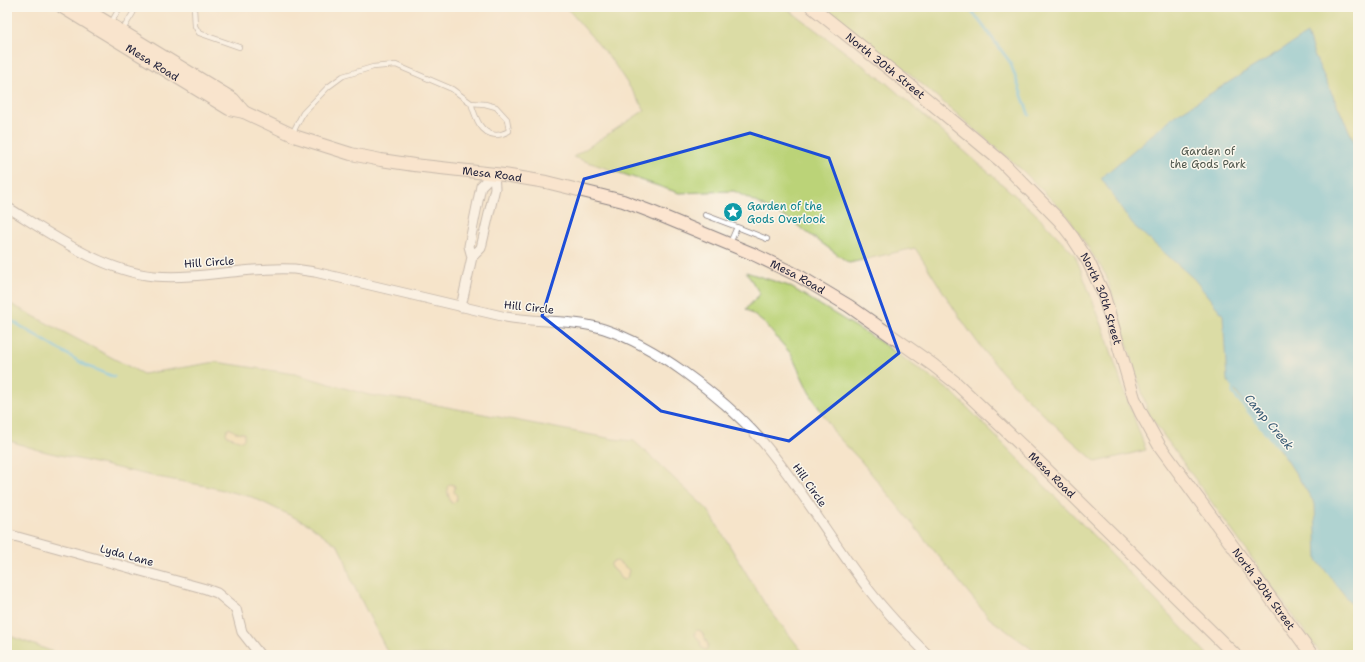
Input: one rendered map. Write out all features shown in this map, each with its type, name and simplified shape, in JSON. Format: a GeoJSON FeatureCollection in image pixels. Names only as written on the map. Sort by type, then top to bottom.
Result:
{"type":"FeatureCollection","features":[{"type":"Feature","properties":{"kind":"main road","name":"Mesa Road"},"geometry":{"type":"LineString","coordinates":[[62,7],[107,29],[233,99],[244,112],[292,134],[338,150],[381,160],[494,173],[546,182],[623,201],[777,265],[821,289],[849,306],[933,365],[971,396],[1235,655]]}},
{"type":"Feature","properties":{"kind":"main road","name":"Mesa Road"},"geometry":{"type":"LineString","coordinates":[[82,7],[107,29]]}},
{"type":"Feature","properties":{"kind":"main road","name":"North 30th Street"},"geometry":{"type":"LineString","coordinates":[[812,7],[996,157],[1060,221],[1088,261],[1103,293],[1134,398],[1149,430],[1312,655]]}},
{"type":"Feature","properties":{"kind":"street"},"geometry":{"type":"LineString","coordinates":[[461,307],[472,257],[469,246],[482,186],[494,173]]}},
{"type":"Feature","properties":{"kind":"street"},"geometry":{"type":"LineString","coordinates":[[472,257],[481,248],[495,188],[494,173]]}},
{"type":"Feature","properties":{"kind":"street","name":"Hill Circle"},"geometry":{"type":"LineString","coordinates":[[7,207],[98,260],[136,273],[154,276],[171,276],[206,275],[255,270],[294,269],[341,277],[461,307],[523,320],[582,324],[603,329],[644,345],[696,380],[741,418],[786,472],[868,589],[896,623],[928,655]]}},
{"type":"Feature","properties":{"kind":"street"},"geometry":{"type":"LineString","coordinates":[[475,217],[488,220]]}},
{"type":"Feature","properties":{"kind":"street","name":"Lyda Lane"},"geometry":{"type":"LineString","coordinates":[[7,534],[218,593],[236,608],[242,632],[260,655]]}},
{"type":"Feature","properties":{"kind":"lane"},"geometry":{"type":"LineString","coordinates":[[107,29],[120,7]]}},
{"type":"Feature","properties":{"kind":"lane"},"geometry":{"type":"LineString","coordinates":[[119,36],[135,7]]}},
{"type":"Feature","properties":{"kind":"lane"},"geometry":{"type":"LineString","coordinates":[[194,7],[195,26],[199,33],[239,47]]}},
{"type":"Feature","properties":{"kind":"lane"},"geometry":{"type":"LineString","coordinates":[[292,134],[303,113],[328,87],[343,76],[373,67],[396,65],[452,89],[471,103],[480,126],[492,134],[498,135],[509,131],[507,119],[496,107],[485,104],[471,103]]}},
{"type":"Feature","properties":{"kind":"lane"},"geometry":{"type":"LineString","coordinates":[[705,215],[767,239]]}},
{"type":"Feature","properties":{"kind":"lane"},"geometry":{"type":"LineString","coordinates":[[729,244],[737,227]]}},
{"type":"Feature","properties":{"kind":"highlighted area"},"geometry":{"type":"Polygon","coordinates":[[[750,133],[829,158],[899,353],[789,441],[661,411],[542,316],[584,179],[750,133]]]}},
{"type":"Feature","properties":{"kind":"green space"},"geometry":{"type":"Polygon","coordinates":[[[566,7],[785,7],[884,81],[1034,212],[1075,255],[1104,330],[1123,388],[1146,450],[1096,462],[1035,406],[988,356],[955,310],[915,248],[849,263],[790,220],[734,191],[679,193],[573,157],[645,110],[611,59],[566,7]]]}},
{"type":"Feature","properties":{"kind":"green space","name":"Garden of the Gods Park"},"geometry":{"type":"Polygon","coordinates":[[[822,7],[1358,7],[1358,655],[1322,655],[1320,653],[1149,415],[1106,275],[1067,215],[1021,169],[909,73],[822,7]]]}},
{"type":"Feature","properties":{"kind":"green space"},"geometry":{"type":"Polygon","coordinates":[[[746,272],[789,286],[879,341],[953,393],[1089,531],[1208,655],[1040,655],[989,618],[861,461],[836,435],[809,392],[791,354],[764,323],[746,309],[760,294],[746,272]]]}},
{"type":"Feature","properties":{"kind":"green space"},"geometry":{"type":"Polygon","coordinates":[[[7,302],[143,374],[216,362],[295,374],[369,395],[421,402],[613,439],[634,441],[708,510],[765,604],[805,655],[389,655],[352,582],[345,560],[338,546],[310,525],[252,497],[38,450],[7,440],[7,302]]]}},
{"type":"Feature","properties":{"kind":"green space"},"geometry":{"type":"Polygon","coordinates":[[[7,635],[62,655],[7,655],[7,635]]]}},
{"type":"Feature","properties":{"kind":"sand"},"geometry":{"type":"Polygon","coordinates":[[[229,428],[235,432],[244,433],[244,439],[242,441],[227,436],[226,432],[229,428]]]}},
{"type":"Feature","properties":{"kind":"sand"},"geometry":{"type":"Polygon","coordinates":[[[450,484],[454,485],[454,492],[457,496],[456,501],[453,503],[451,503],[448,494],[447,487],[450,484]]]}},
{"type":"Feature","properties":{"kind":"sand"},"geometry":{"type":"Polygon","coordinates":[[[617,561],[629,570],[627,578],[624,580],[620,578],[617,572],[611,568],[612,562],[617,561]]]}},
{"type":"Feature","properties":{"kind":"sand"},"geometry":{"type":"Polygon","coordinates":[[[697,630],[701,631],[708,644],[707,649],[705,650],[701,647],[700,641],[695,635],[697,630]]]}},
{"type":"Feature","properties":{"kind":"water"},"geometry":{"type":"Polygon","coordinates":[[[1307,34],[1315,57],[1358,150],[1358,612],[1317,560],[1315,504],[1287,460],[1227,380],[1223,315],[1194,279],[1132,224],[1101,178],[1174,116],[1307,34]]]}},
{"type":"Feature","properties":{"kind":"waterway","name":"Camp Creek"},"geometry":{"type":"LineString","coordinates":[[969,7],[1010,62],[1029,115]]}},
{"type":"Feature","properties":{"kind":"waterway"},"geometry":{"type":"LineString","coordinates":[[7,318],[85,365],[114,377]]}},
{"type":"Feature","properties":{"kind":"waterway","name":"Camp Creek"},"geometry":{"type":"LineString","coordinates":[[1233,386],[1233,393],[1277,446]]}},
{"type":"Feature","properties":{"kind":"place","name":"Garden of the Gods Overlook"},"geometry":{"type":"Point","coordinates":[733,212]}}]}
